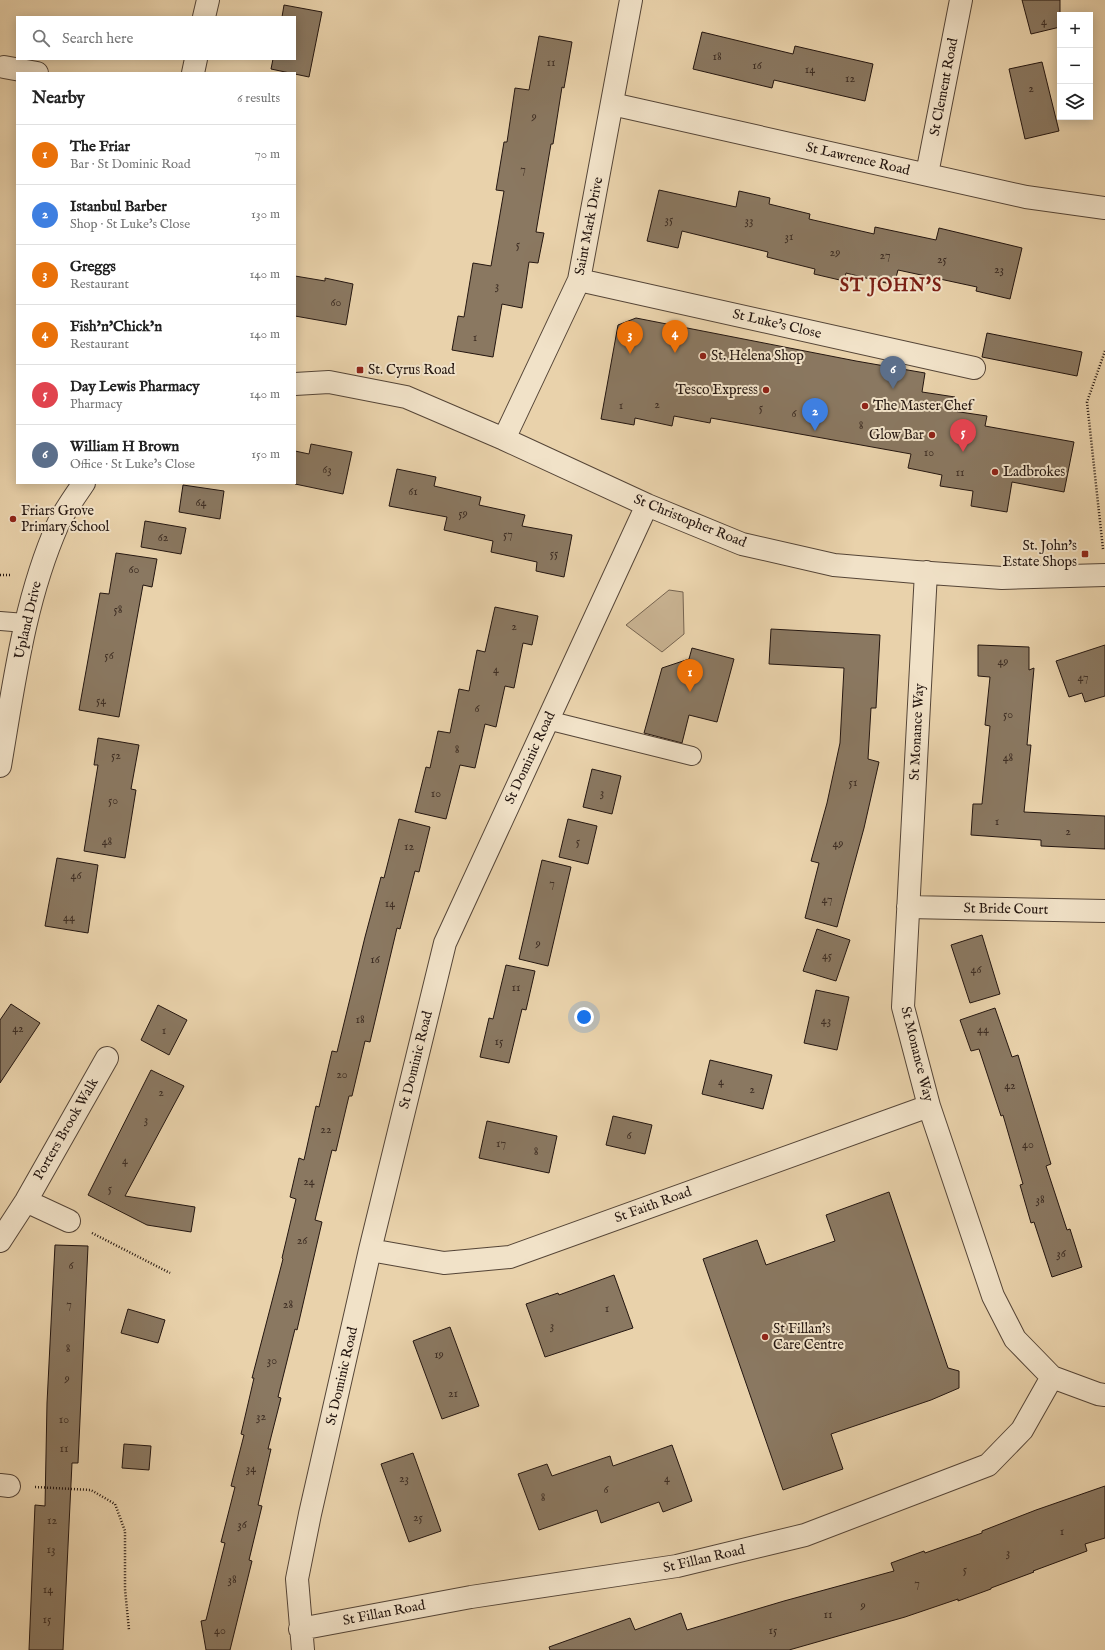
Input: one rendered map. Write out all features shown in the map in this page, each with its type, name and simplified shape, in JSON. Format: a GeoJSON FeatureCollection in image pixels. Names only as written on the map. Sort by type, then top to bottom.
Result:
{"type":"FeatureCollection","features":[{"type":"Feature","properties":{"kind":"street"},"geometry":{"type":"LineString","coordinates":[[204,16],[208,0]]}},
{"type":"Feature","properties":{"kind":"street","name":"Saint Mark Drive"},"geometry":{"type":"LineString","coordinates":[[504,439],[580,280],[632,0]]}},
{"type":"Feature","properties":{"kind":"street","name":"St Clement Road"},"geometry":{"type":"LineString","coordinates":[[927,174],[961,0]]}},
{"type":"Feature","properties":{"kind":"street"},"geometry":{"type":"LineString","coordinates":[[194,72],[196,60]]}},
{"type":"Feature","properties":{"kind":"street"},"geometry":{"type":"LineString","coordinates":[[4,67],[32,72]]}},
{"type":"Feature","properties":{"kind":"street","name":"St Lawrence Road"},"geometry":{"type":"LineString","coordinates":[[612,104],[1026,197],[1105,208]]}},
{"type":"Feature","properties":{"kind":"street","name":"St Luke's Close"},"geometry":{"type":"LineString","coordinates":[[580,280],[974,368]]}},
{"type":"Feature","properties":{"kind":"street","name":"St Christopher Road"},"geometry":{"type":"LineString","coordinates":[[296,384],[329,382],[406,397],[504,439],[647,504],[742,544],[834,565],[1002,578],[1105,575]]}},
{"type":"Feature","properties":{"kind":"street","name":"Upland Drive"},"geometry":{"type":"LineString","coordinates":[[0,766],[25,623],[39,574],[59,523],[83,484]]}},
{"type":"Feature","properties":{"kind":"street","name":"St Dominic Road"},"geometry":{"type":"LineString","coordinates":[[303,1650],[300,1629],[297,1579],[311,1506],[370,1250],[445,943],[647,504]]}},
{"type":"Feature","properties":{"kind":"street","name":"St Monance Way"},"geometry":{"type":"LineString","coordinates":[[926,572],[903,1007],[929,1106],[993,1296],[1015,1339],[1052,1377],[1098,1394],[1105,1395]]}},
{"type":"Feature","properties":{"kind":"street","name":"St Bride Court"},"geometry":{"type":"LineString","coordinates":[[908,907],[1105,912]]}},
{"type":"Feature","properties":{"kind":"street","name":"Porters Brook Walk"},"geometry":{"type":"LineString","coordinates":[[0,1241],[26,1201],[107,1058]]}},
{"type":"Feature","properties":{"kind":"street","name":"St Faith Road"},"geometry":{"type":"LineString","coordinates":[[370,1250],[444,1264],[510,1257],[929,1106]]}},
{"type":"Feature","properties":{"kind":"street"},"geometry":{"type":"LineString","coordinates":[[26,1201],[69,1221]]}},
{"type":"Feature","properties":{"kind":"street","name":"St Fillan Road"},"geometry":{"type":"LineString","coordinates":[[300,1629],[471,1597],[677,1566],[805,1535],[988,1465],[1022,1430],[1052,1377]]}},
{"type":"Feature","properties":{"kind":"lane"},"geometry":{"type":"LineString","coordinates":[[0,621],[25,623]]}},
{"type":"Feature","properties":{"kind":"lane"},"geometry":{"type":"LineString","coordinates":[[548,720],[692,756]]}},
{"type":"Feature","properties":{"kind":"path"},"geometry":{"type":"LineString","coordinates":[[1103,550],[1087,402],[1105,351]]}},
{"type":"Feature","properties":{"kind":"path"},"geometry":{"type":"LineString","coordinates":[[69,1221],[170,1273]]}},
{"type":"Feature","properties":{"kind":"path"},"geometry":{"type":"LineString","coordinates":[[5,1485],[91,1490],[115,1504],[125,1531],[125,1589],[129,1630]]}},
{"type":"Feature","properties":{"kind":"shaded area"},"geometry":{"type":"Polygon","coordinates":[[[669,590],[683,592],[684,634],[662,652],[626,625],[669,590]]]}},
{"type":"Feature","properties":{"kind":"building"},"geometry":{"type":"Polygon","coordinates":[[[1022,0],[1060,0],[1060,12],[1057,12],[1057,28],[1031,34],[1022,0]]]}},
{"type":"Feature","properties":{"kind":"building"},"geometry":{"type":"Polygon","coordinates":[[[284,5],[322,12],[309,77],[296,74],[296,72],[285,72],[271,69],[273,60],[296,60],[296,16],[282,16],[284,5]]]}},
{"type":"Feature","properties":{"kind":"building"},"geometry":{"type":"Polygon","coordinates":[[[702,32],[793,54],[795,46],[873,64],[865,101],[774,80],[772,88],[693,69],[702,32]]]}},
{"type":"Feature","properties":{"kind":"building"},"geometry":{"type":"Polygon","coordinates":[[[539,36],[572,42],[564,88],[562,87],[553,144],[551,144],[536,232],[544,233],[538,263],[529,262],[522,308],[502,304],[493,357],[452,350],[458,316],[464,317],[473,263],[491,266],[504,191],[496,190],[504,142],[507,142],[515,88],[529,90],[539,36]]]}},
{"type":"Feature","properties":{"kind":"building"},"geometry":{"type":"Polygon","coordinates":[[[1042,62],[1059,131],[1025,139],[1009,69],[1042,62]]]}},
{"type":"Feature","properties":{"kind":"building"},"geometry":{"type":"Polygon","coordinates":[[[659,190],[736,207],[739,191],[770,198],[769,204],[810,214],[809,219],[874,234],[875,227],[936,240],[939,228],[1022,248],[1010,299],[976,291],[977,287],[898,270],[894,285],[846,273],[844,281],[814,274],[815,269],[767,257],[768,252],[682,231],[678,248],[647,241],[659,190]]]}},
{"type":"Feature","properties":{"kind":"building"},"geometry":{"type":"Polygon","coordinates":[[[296,276],[325,281],[325,278],[353,284],[346,325],[296,316],[296,276]]]}},
{"type":"Feature","properties":{"kind":"building"},"geometry":{"type":"Polygon","coordinates":[[[636,318],[925,373],[922,392],[955,397],[953,411],[987,416],[985,426],[1074,442],[1064,492],[1012,482],[1007,512],[971,506],[973,491],[940,486],[942,475],[908,468],[911,454],[711,418],[710,423],[674,416],[672,426],[635,418],[634,425],[601,419],[618,325],[636,318]]]}},
{"type":"Feature","properties":{"kind":"building"},"geometry":{"type":"Polygon","coordinates":[[[987,333],[1082,352],[1077,376],[982,357],[987,333]]]}},
{"type":"Feature","properties":{"kind":"building"},"geometry":{"type":"Polygon","coordinates":[[[311,444],[352,452],[343,494],[295,484],[296,451],[309,454],[311,444]]]}},
{"type":"Feature","properties":{"kind":"building"},"geometry":{"type":"Polygon","coordinates":[[[397,469],[436,477],[434,486],[481,497],[479,505],[525,515],[522,526],[572,535],[564,577],[536,571],[537,562],[491,552],[493,541],[444,530],[447,517],[389,506],[397,469]]]}},
{"type":"Feature","properties":{"kind":"building"},"geometry":{"type":"Polygon","coordinates":[[[183,485],[224,491],[220,519],[179,512],[183,485]]]}},
{"type":"Feature","properties":{"kind":"building"},"geometry":{"type":"Polygon","coordinates":[[[145,521],[186,528],[181,554],[141,547],[145,521]]]}},
{"type":"Feature","properties":{"kind":"building"},"geometry":{"type":"Polygon","coordinates":[[[116,553],[157,559],[152,587],[143,585],[119,717],[79,710],[100,593],[109,594],[116,553]]]}},
{"type":"Feature","properties":{"kind":"building"},"geometry":{"type":"Polygon","coordinates":[[[495,607],[538,616],[532,645],[523,643],[514,688],[505,686],[496,727],[485,724],[475,768],[460,765],[446,819],[415,812],[426,767],[430,768],[438,731],[450,733],[459,689],[469,691],[477,650],[485,652],[495,607]]]}},
{"type":"Feature","properties":{"kind":"building"},"geometry":{"type":"Polygon","coordinates":[[[771,629],[880,635],[876,708],[871,708],[868,759],[879,762],[864,828],[837,927],[805,918],[819,863],[811,861],[827,803],[840,743],[844,668],[769,664],[771,629]]]}},
{"type":"Feature","properties":{"kind":"building"},"geometry":{"type":"Polygon","coordinates":[[[978,645],[1029,647],[1029,670],[1034,668],[1027,745],[1031,745],[1024,812],[1105,816],[1105,849],[1041,846],[1041,840],[971,835],[973,804],[982,804],[990,726],[985,725],[990,677],[978,676],[978,645]]]}},
{"type":"Feature","properties":{"kind":"building"},"geometry":{"type":"Polygon","coordinates":[[[1105,645],[1105,696],[1085,702],[1082,693],[1069,697],[1056,661],[1105,645]]]}},
{"type":"Feature","properties":{"kind":"building"},"geometry":{"type":"Polygon","coordinates":[[[692,648],[734,659],[717,722],[689,715],[682,743],[644,733],[662,668],[689,659],[692,648]]]}},
{"type":"Feature","properties":{"kind":"building"},"geometry":{"type":"Polygon","coordinates":[[[98,738],[139,745],[131,789],[136,790],[125,858],[84,851],[98,765],[94,765],[98,738]]]}},
{"type":"Feature","properties":{"kind":"building"},"geometry":{"type":"Polygon","coordinates":[[[592,769],[621,776],[612,814],[583,807],[592,769]]]}},
{"type":"Feature","properties":{"kind":"building"},"geometry":{"type":"Polygon","coordinates":[[[399,819],[430,827],[419,872],[415,871],[400,929],[397,928],[370,1042],[365,1041],[352,1096],[349,1096],[336,1151],[332,1150],[315,1220],[322,1222],[297,1330],[295,1329],[278,1397],[281,1398],[268,1449],[271,1449],[258,1505],[262,1506],[249,1560],[252,1561],[230,1650],[206,1650],[201,1621],[206,1620],[225,1543],[221,1542],[235,1487],[231,1486],[244,1435],[241,1434],[254,1378],[252,1378],[283,1259],[296,1199],[290,1197],[299,1158],[304,1160],[316,1106],[319,1107],[332,1051],[337,1052],[365,937],[381,877],[384,878],[399,819]]]}},
{"type":"Feature","properties":{"kind":"building"},"geometry":{"type":"Polygon","coordinates":[[[568,819],[597,826],[588,864],[559,857],[568,819]]]}},
{"type":"Feature","properties":{"kind":"building"},"geometry":{"type":"Polygon","coordinates":[[[57,858],[98,865],[88,933],[45,926],[57,858]]]}},
{"type":"Feature","properties":{"kind":"building"},"geometry":{"type":"Polygon","coordinates":[[[542,860],[571,867],[548,966],[519,959],[542,860]]]}},
{"type":"Feature","properties":{"kind":"building"},"geometry":{"type":"Polygon","coordinates":[[[817,929],[850,940],[836,981],[803,971],[817,929]]]}},
{"type":"Feature","properties":{"kind":"building"},"geometry":{"type":"Polygon","coordinates":[[[982,935],[1000,994],[970,1003],[951,945],[982,935]]]}},
{"type":"Feature","properties":{"kind":"building"},"geometry":{"type":"Polygon","coordinates":[[[506,965],[535,971],[526,1010],[522,1009],[509,1063],[480,1057],[489,1018],[493,1019],[506,965]]]}},
{"type":"Feature","properties":{"kind":"building"},"geometry":{"type":"Polygon","coordinates":[[[816,990],[849,997],[837,1050],[804,1043],[816,990]]]}},
{"type":"Feature","properties":{"kind":"building"},"geometry":{"type":"Polygon","coordinates":[[[11,1004],[40,1023],[0,1083],[0,1020],[11,1004]]]}},
{"type":"Feature","properties":{"kind":"building"},"geometry":{"type":"Polygon","coordinates":[[[158,1005],[187,1020],[169,1055],[141,1040],[158,1005]]]}},
{"type":"Feature","properties":{"kind":"building"},"geometry":{"type":"Polygon","coordinates":[[[995,1008],[1012,1057],[1018,1055],[1051,1164],[1046,1166],[1067,1230],[1070,1229],[1082,1267],[1052,1277],[1034,1222],[1031,1223],[1020,1185],[1023,1184],[1003,1115],[1001,1116],[979,1049],[971,1051],[960,1020],[995,1008]]]}},
{"type":"Feature","properties":{"kind":"building"},"geometry":{"type":"Polygon","coordinates":[[[710,1060],[772,1075],[763,1109],[702,1094],[710,1060]]]}},
{"type":"Feature","properties":{"kind":"building"},"geometry":{"type":"Polygon","coordinates":[[[151,1070],[184,1086],[125,1196],[195,1207],[191,1232],[147,1225],[88,1195],[151,1070]]]}},
{"type":"Feature","properties":{"kind":"building"},"geometry":{"type":"Polygon","coordinates":[[[613,1116],[652,1125],[645,1154],[606,1145],[613,1116]]]}},
{"type":"Feature","properties":{"kind":"building"},"geometry":{"type":"Polygon","coordinates":[[[487,1121],[557,1136],[549,1173],[479,1158],[487,1121]]]}},
{"type":"Feature","properties":{"kind":"building","name":"St Fillan's Care Centre"},"geometry":{"type":"Polygon","coordinates":[[[889,1192],[948,1368],[959,1371],[959,1388],[931,1400],[831,1434],[843,1469],[783,1490],[703,1259],[757,1240],[766,1265],[835,1241],[826,1215],[889,1192]]]}},
{"type":"Feature","properties":{"kind":"building"},"geometry":{"type":"Polygon","coordinates":[[[55,1245],[88,1246],[78,1463],[72,1463],[63,1650],[29,1650],[35,1505],[45,1506],[47,1403],[55,1245]]]}},
{"type":"Feature","properties":{"kind":"building"},"geometry":{"type":"Polygon","coordinates":[[[614,1275],[633,1328],[545,1357],[526,1304],[558,1293],[559,1295],[614,1275]]]}},
{"type":"Feature","properties":{"kind":"building"},"geometry":{"type":"Polygon","coordinates":[[[128,1309],[165,1320],[158,1343],[121,1333],[128,1309]]]}},
{"type":"Feature","properties":{"kind":"building"},"geometry":{"type":"Polygon","coordinates":[[[450,1327],[479,1406],[442,1419],[413,1341],[450,1327]]]}},
{"type":"Feature","properties":{"kind":"building"},"geometry":{"type":"Polygon","coordinates":[[[124,1444],[151,1446],[149,1470],[122,1468],[124,1444]]]}},
{"type":"Feature","properties":{"kind":"building"},"geometry":{"type":"Polygon","coordinates":[[[672,1445],[692,1501],[663,1512],[659,1502],[601,1523],[597,1510],[539,1530],[518,1474],[547,1464],[552,1476],[610,1456],[613,1466],[672,1445]]]}},
{"type":"Feature","properties":{"kind":"building"},"geometry":{"type":"Polygon","coordinates":[[[413,1453],[441,1531],[409,1542],[381,1464],[413,1453]]]}},
{"type":"Feature","properties":{"kind":"building"},"geometry":{"type":"Polygon","coordinates":[[[1105,1486],[1105,1538],[1085,1544],[1087,1551],[958,1601],[958,1599],[905,1617],[789,1650],[550,1650],[549,1647],[630,1618],[635,1630],[681,1613],[687,1630],[784,1601],[894,1571],[891,1563],[982,1533],[982,1531],[1036,1510],[1105,1486]]]}},
{"type":"Feature","properties":{"kind":"place","name":"Fish'n'Chick'n"},"geometry":{"type":"Point","coordinates":[675,353]}},
{"type":"Feature","properties":{"kind":"place","name":"Greggs"},"geometry":{"type":"Point","coordinates":[630,354]}},
{"type":"Feature","properties":{"kind":"place","name":"St. Helena Shop"},"geometry":{"type":"Point","coordinates":[703,356]}},
{"type":"Feature","properties":{"kind":"place","name":"St. Cyrus Road"},"geometry":{"type":"Point","coordinates":[360,370]}},
{"type":"Feature","properties":{"kind":"place","name":"William H Brown"},"geometry":{"type":"Point","coordinates":[893,389]}},
{"type":"Feature","properties":{"kind":"place","name":"Tesco Express"},"geometry":{"type":"Point","coordinates":[766,390]}},
{"type":"Feature","properties":{"kind":"place","name":"The Master Chef"},"geometry":{"type":"Point","coordinates":[865,406]}},
{"type":"Feature","properties":{"kind":"place","name":"Istanbul Barber"},"geometry":{"type":"Point","coordinates":[815,431]}},
{"type":"Feature","properties":{"kind":"place","name":"Glow Bar"},"geometry":{"type":"Point","coordinates":[932,435]}},
{"type":"Feature","properties":{"kind":"place","name":"Day Lewis Pharmacy"},"geometry":{"type":"Point","coordinates":[963,452]}},
{"type":"Feature","properties":{"kind":"place","name":"Ladbrokes"},"geometry":{"type":"Point","coordinates":[995,472]}},
{"type":"Feature","properties":{"kind":"place","name":"Friars Grove Primary School"},"geometry":{"type":"Point","coordinates":[13,519]}},
{"type":"Feature","properties":{"kind":"place","name":"St. John's Estate Shops"},"geometry":{"type":"Point","coordinates":[1085,554]}},
{"type":"Feature","properties":{"kind":"place","name":"The Friar"},"geometry":{"type":"Point","coordinates":[690,692]}},
{"type":"Feature","properties":{"kind":"place","name":"St Fillan's Care Centre"},"geometry":{"type":"Point","coordinates":[765,1337]}},
{"type":"Feature","properties":{"kind":"district","name":"ST JOHN'S"},"geometry":{"type":"Point","coordinates":[891,286]}}]}
